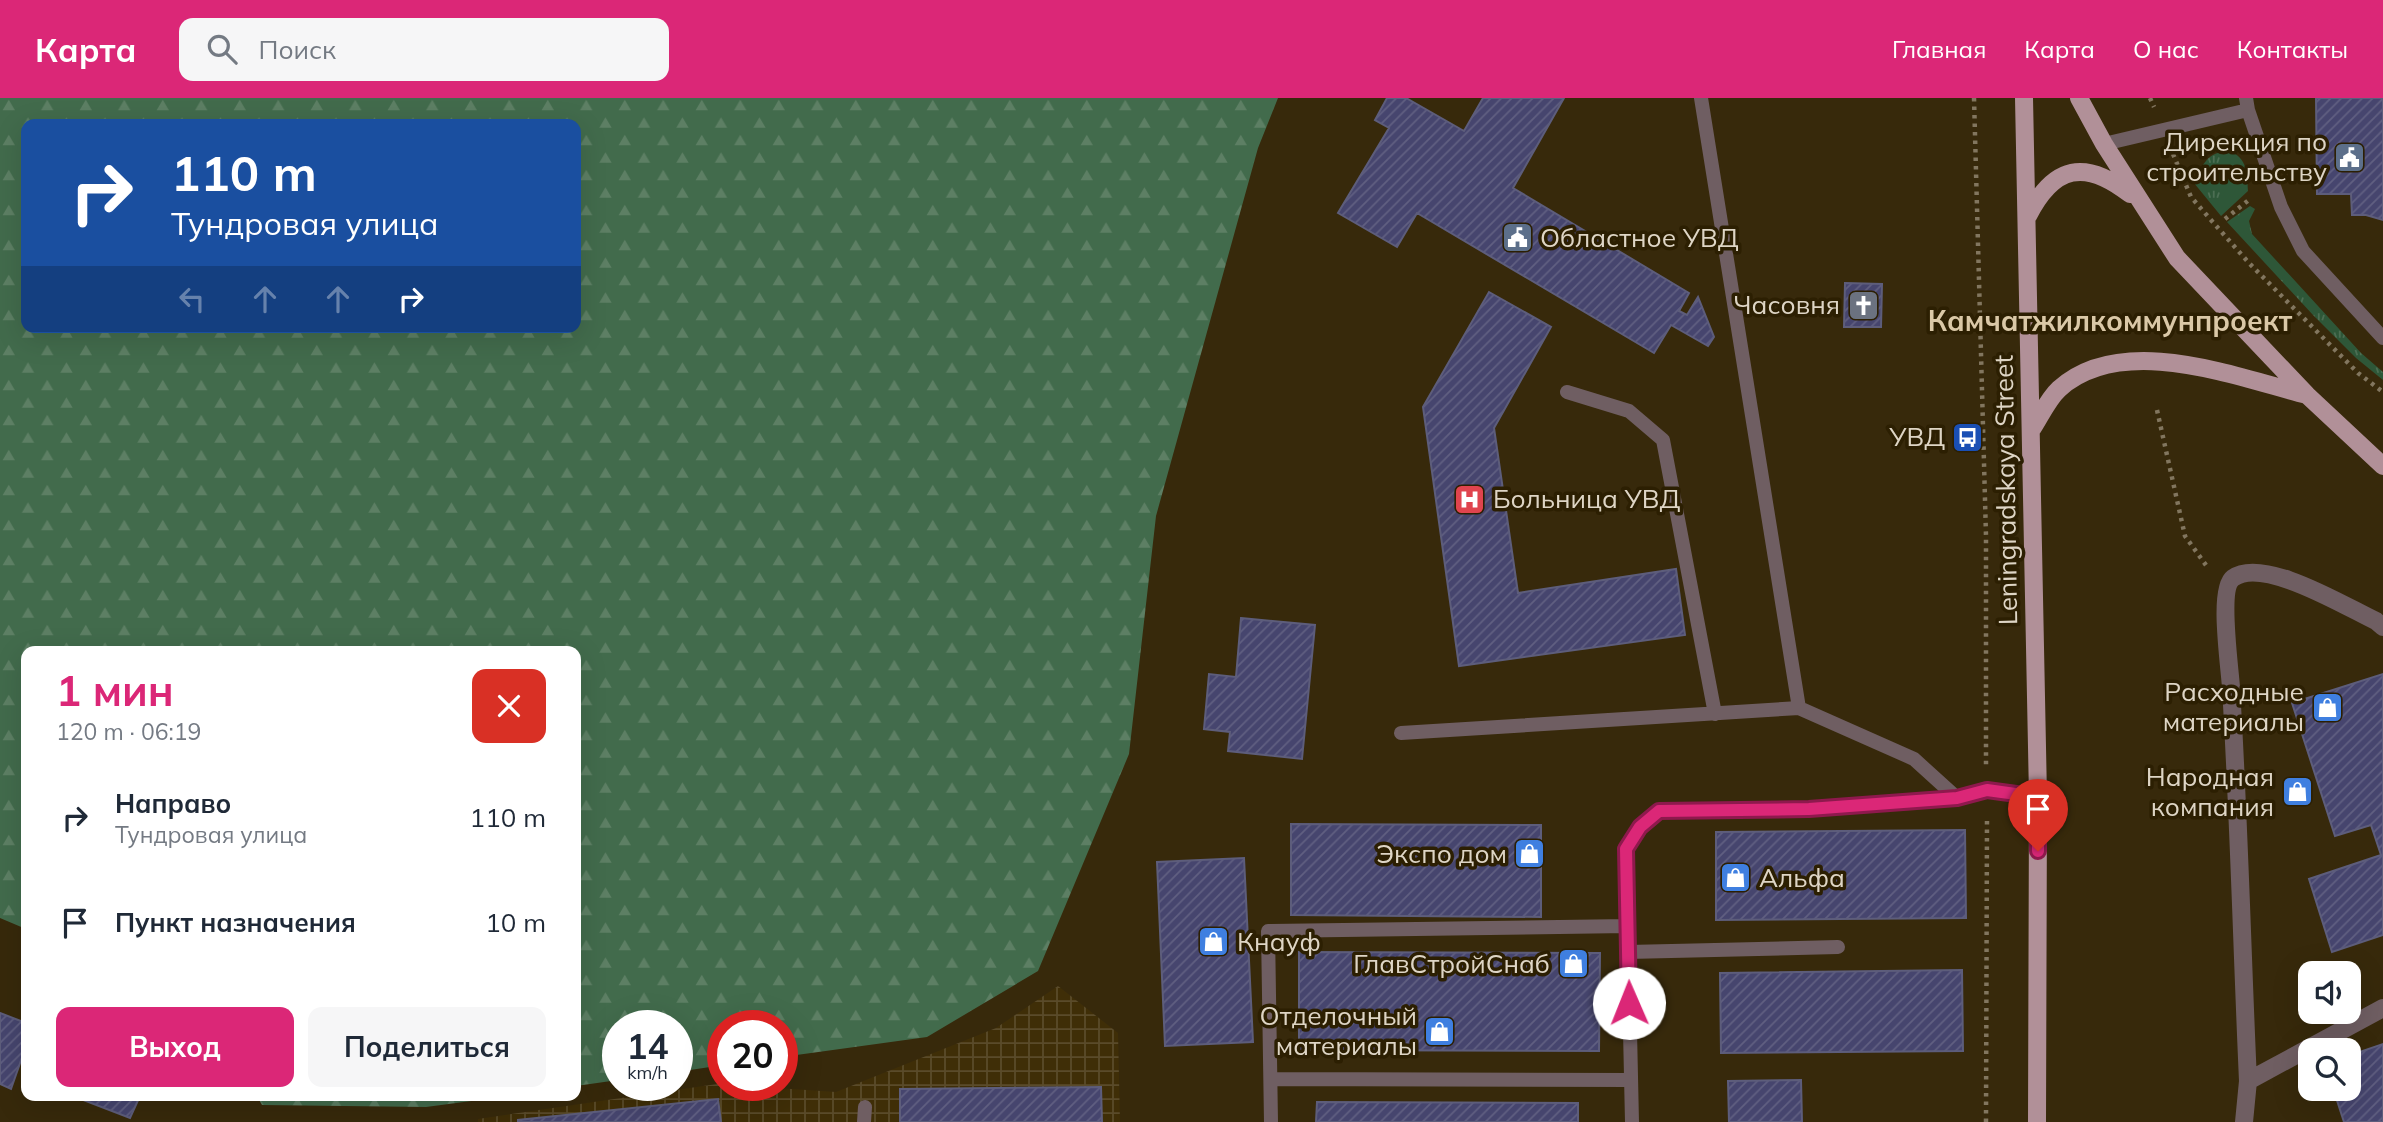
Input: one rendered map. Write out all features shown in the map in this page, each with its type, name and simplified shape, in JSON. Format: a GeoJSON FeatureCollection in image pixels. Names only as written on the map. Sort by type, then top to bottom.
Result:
{"type":"FeatureCollection","features":[{"type":"Feature","properties":{"kind":"main road","name":"Leningradskaya Street"},"geometry":{"type":"LineString","coordinates":[[2024,98],[2038,797],[2037,1122]]}},
{"type":"Feature","properties":{"kind":"main road"},"geometry":{"type":"LineString","coordinates":[[2079,98],[2104,144],[2177,258],[2307,395],[2383,466]]}},
{"type":"Feature","properties":{"kind":"main road"},"geometry":{"type":"LineString","coordinates":[[2027,219],[2050,183],[2060,176],[2084,170],[2112,181],[2141,203]]}},
{"type":"Feature","properties":{"kind":"main road"},"geometry":{"type":"LineString","coordinates":[[2032,429],[2057,391],[2080,374],[2104,365],[2174,361],[2307,395]]}},
{"type":"Feature","properties":{"kind":"street"},"geometry":{"type":"LineString","coordinates":[[2244,1122],[2248,1081],[2226,595],[2228,584],[2235,577],[2247,573],[2288,580],[2376,621],[2383,627]]}},
{"type":"Feature","properties":{"kind":"street"},"geometry":{"type":"LineString","coordinates":[[2248,1081],[2383,1008]]}},
{"type":"Feature","properties":{"kind":"lane"},"geometry":{"type":"LineString","coordinates":[[1701,98],[1799,708]]}},
{"type":"Feature","properties":{"kind":"lane"},"geometry":{"type":"LineString","coordinates":[[2104,144],[2163,130],[2247,104],[2281,207],[2303,251],[2383,338]]}},
{"type":"Feature","properties":{"kind":"lane"},"geometry":{"type":"LineString","coordinates":[[1567,392],[1629,411],[1663,440],[1715,714]]}},
{"type":"Feature","properties":{"kind":"lane"},"geometry":{"type":"LineString","coordinates":[[1401,733],[1799,708],[1914,759],[1957,798]]}},
{"type":"Feature","properties":{"kind":"lane"},"geometry":{"type":"LineString","coordinates":[[1632,1122],[1626,849],[1640,827],[1659,811],[1809,809],[1957,798],[1987,790],[2038,797]]}},
{"type":"Feature","properties":{"kind":"lane"},"geometry":{"type":"LineString","coordinates":[[1271,1122],[1268,931],[1628,926]]}},
{"type":"Feature","properties":{"kind":"lane"},"geometry":{"type":"LineString","coordinates":[[1628,952],[1838,947]]}},
{"type":"Feature","properties":{"kind":"lane"},"geometry":{"type":"LineString","coordinates":[[1271,1079],[1631,1080]]}},
{"type":"Feature","properties":{"kind":"path"},"geometry":{"type":"LineString","coordinates":[[1974,98],[1986,536],[1986,1122]]}},
{"type":"Feature","properties":{"kind":"path"},"geometry":{"type":"LineString","coordinates":[[2150,98],[2191,197],[2294,309],[2358,373],[2383,392]]}},
{"type":"Feature","properties":{"kind":"path"},"geometry":{"type":"LineString","coordinates":[[2225,219],[2250,199]]}},
{"type":"Feature","properties":{"kind":"path"},"geometry":{"type":"LineString","coordinates":[[2157,410],[2185,536],[2226,595]]}},
{"type":"Feature","properties":{"kind":"shaded area"},"geometry":{"type":"Polygon","coordinates":[[[1058,986],[1118,1033],[1120,1122],[478,1122],[478,1119],[602,1101],[693,1101],[693,1088],[707,1085],[707,1101],[798,1101],[798,1089],[836,1092],[996,1028],[1058,986]]]}},
{"type":"Feature","properties":{"kind":"green space"},"geometry":{"type":"Polygon","coordinates":[[[0,98],[1278,98],[1258,148],[1156,516],[1129,754],[1038,971],[927,1037],[798,1055],[798,1010],[707,1010],[707,1067],[693,1070],[693,1010],[602,1010],[602,1082],[581,1085],[581,646],[21,646],[21,927],[0,918],[0,98]]]}},
{"type":"Feature","properties":{"kind":"green space"},"geometry":{"type":"Polygon","coordinates":[[[2229,151],[2243,162],[2248,191],[2221,216],[2194,183],[2203,165],[2211,157],[2229,151]]]}},
{"type":"Feature","properties":{"kind":"green space"},"geometry":{"type":"Polygon","coordinates":[[[2250,206],[2255,209],[2249,221],[2252,234],[2361,353],[2383,372],[2383,380],[2356,358],[2313,315],[2227,222],[2250,206]]]}},
{"type":"Feature","properties":{"kind":"green space"},"geometry":{"type":"Polygon","coordinates":[[[260,1101],[471,1101],[426,1107],[262,1105],[260,1101]]]}},
{"type":"Feature","properties":{"kind":"building"},"geometry":{"type":"Polygon","coordinates":[[[1387,98],[1406,98],[1464,131],[1483,98],[1564,98],[1513,188],[1689,293],[1679,311],[1687,315],[1698,297],[1714,337],[1708,346],[1671,325],[1654,353],[1417,213],[1397,247],[1338,213],[1389,128],[1375,120],[1387,98]]]}},
{"type":"Feature","properties":{"kind":"building"},"geometry":{"type":"Polygon","coordinates":[[[2316,98],[2383,98],[2383,220],[2366,215],[2352,215],[2351,194],[2317,194],[2316,98]]]}},
{"type":"Feature","properties":{"kind":"building","name":"Часовня"},"geometry":{"type":"Polygon","coordinates":[[[1845,283],[1882,284],[1881,327],[1844,327],[1845,283]]]}},
{"type":"Feature","properties":{"kind":"building","name":"Больница УВД"},"geometry":{"type":"Polygon","coordinates":[[[1489,292],[1551,327],[1494,428],[1518,593],[1676,569],[1685,635],[1459,666],[1423,407],[1489,292]]]}},
{"type":"Feature","properties":{"kind":"building"},"geometry":{"type":"Polygon","coordinates":[[[1241,618],[1315,625],[1302,759],[1228,751],[1230,732],[1204,729],[1209,674],[1236,677],[1241,618]]]}},
{"type":"Feature","properties":{"kind":"building"},"geometry":{"type":"Polygon","coordinates":[[[2383,674],[2383,935],[2332,952],[2309,879],[2381,855],[2371,825],[2335,836],[2292,703],[2383,674]]]}},
{"type":"Feature","properties":{"kind":"building"},"geometry":{"type":"Polygon","coordinates":[[[1291,824],[1541,825],[1541,917],[1291,915],[1291,824]]]}},
{"type":"Feature","properties":{"kind":"building"},"geometry":{"type":"Polygon","coordinates":[[[1965,830],[1966,918],[1716,920],[1716,832],[1965,830]]]}},
{"type":"Feature","properties":{"kind":"building"},"geometry":{"type":"Polygon","coordinates":[[[1244,858],[1253,1042],[1165,1046],[1157,862],[1244,858]]]}},
{"type":"Feature","properties":{"kind":"building"},"geometry":{"type":"Polygon","coordinates":[[[1299,952],[1600,953],[1599,1051],[1299,1050],[1299,952]]]}},
{"type":"Feature","properties":{"kind":"building"},"geometry":{"type":"Polygon","coordinates":[[[1962,970],[1963,1051],[1721,1053],[1720,973],[1962,970]]]}},
{"type":"Feature","properties":{"kind":"building"},"geometry":{"type":"Polygon","coordinates":[[[0,1013],[21,1021],[21,1060],[11,1089],[0,1084],[0,1013]]]}},
{"type":"Feature","properties":{"kind":"building"},"geometry":{"type":"Polygon","coordinates":[[[2383,1044],[2383,1122],[2344,1122],[2337,1101],[2361,1101],[2361,1052],[2383,1044]]]}},
{"type":"Feature","properties":{"kind":"building"},"geometry":{"type":"Polygon","coordinates":[[[1801,1080],[1802,1122],[1729,1122],[1728,1081],[1801,1080]]]}},
{"type":"Feature","properties":{"kind":"building"},"geometry":{"type":"Polygon","coordinates":[[[1101,1087],[1102,1122],[900,1122],[900,1089],[1101,1087]]]}},
{"type":"Feature","properties":{"kind":"building"},"geometry":{"type":"Polygon","coordinates":[[[707,1100],[718,1101],[721,1122],[518,1122],[707,1100]]]}},
{"type":"Feature","properties":{"kind":"building"},"geometry":{"type":"Polygon","coordinates":[[[86,1101],[138,1101],[130,1118],[86,1101]]]}},
{"type":"Feature","properties":{"kind":"building"},"geometry":{"type":"Polygon","coordinates":[[[1317,1102],[1578,1103],[1578,1122],[1316,1122],[1317,1102]]]}},
{"type":"Feature","properties":{"kind":"place","name":"Дирекция по строительству"},"geometry":{"type":"Point","coordinates":[2350,157]}},
{"type":"Feature","properties":{"kind":"place","name":"Областное УВД"},"geometry":{"type":"Point","coordinates":[1517,238]}},
{"type":"Feature","properties":{"kind":"place","name":"Часовня"},"geometry":{"type":"Point","coordinates":[1863,305]}},
{"type":"Feature","properties":{"kind":"place","name":"УВД"},"geometry":{"type":"Point","coordinates":[1968,437]}},
{"type":"Feature","properties":{"kind":"place","name":"Больница УВД"},"geometry":{"type":"Point","coordinates":[1470,499]}},
{"type":"Feature","properties":{"kind":"place","name":"Расходные материалы"},"geometry":{"type":"Point","coordinates":[2327,707]}},
{"type":"Feature","properties":{"kind":"place","name":"Народная компания"},"geometry":{"type":"Point","coordinates":[2297,792]}},
{"type":"Feature","properties":{"kind":"place","name":"Экспо дом"},"geometry":{"type":"Point","coordinates":[1530,854]}},
{"type":"Feature","properties":{"kind":"place","name":"Альфа"},"geometry":{"type":"Point","coordinates":[1736,878]}},
{"type":"Feature","properties":{"kind":"place","name":"Кнауф"},"geometry":{"type":"Point","coordinates":[1214,942]}},
{"type":"Feature","properties":{"kind":"place","name":"ГлавСтройСнаб"},"geometry":{"type":"Point","coordinates":[1573,964]}},
{"type":"Feature","properties":{"kind":"place","name":"Отделочный материалы"},"geometry":{"type":"Point","coordinates":[1440,1031]}},
{"type":"Feature","properties":{"kind":"district","name":"Камчатжилкоммунпроект"},"geometry":{"type":"Point","coordinates":[2110,321]}},
{"type":"Feature","properties":{"kind":"route"},"geometry":{"type":"LineString","coordinates":[[1629,1003],[1626,849],[1640,827],[1659,811],[1809,809],[1957,798],[1987,790],[2038,797],[2038,851]]}}]}
